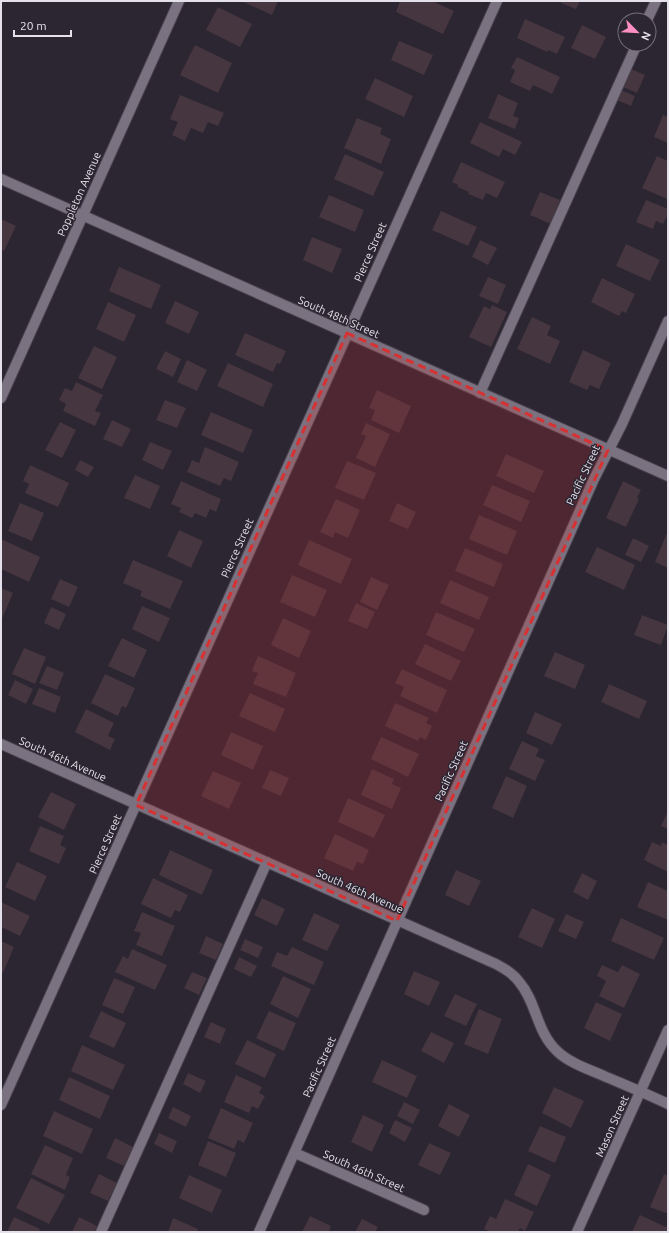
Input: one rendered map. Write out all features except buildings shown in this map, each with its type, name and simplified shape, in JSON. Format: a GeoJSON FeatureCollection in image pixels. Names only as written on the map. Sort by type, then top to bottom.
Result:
{"type":"FeatureCollection","features":[{"type":"Feature","properties":{"kind":"street","name":"Poppleton Avenue"},"geometry":{"type":"LineString","coordinates":[[1,398],[179,1]]}},
{"type":"Feature","properties":{"kind":"street","name":"Pierce Street"},"geometry":{"type":"LineString","coordinates":[[1,1105],[497,1]]}},
{"type":"Feature","properties":{"kind":"street"},"geometry":{"type":"LineString","coordinates":[[651,12],[656,1]]}},
{"type":"Feature","properties":{"kind":"street"},"geometry":{"type":"LineString","coordinates":[[480,393],[633,52]]}},
{"type":"Feature","properties":{"kind":"street","name":"South 48th Street"},"geometry":{"type":"LineString","coordinates":[[1,179],[668,476]]}},
{"type":"Feature","properties":{"kind":"street","name":"Pacific Street"},"geometry":{"type":"LineString","coordinates":[[259,1232],[594,479],[622,424],[668,321]]}},
{"type":"Feature","properties":{"kind":"street","name":"South 46th Avenue"},"geometry":{"type":"LineString","coordinates":[[1,744],[496,964],[508,971],[520,983],[528,996],[545,1037],[558,1052],[574,1063],[668,1104]]}},
{"type":"Feature","properties":{"kind":"street"},"geometry":{"type":"LineString","coordinates":[[101,1232],[267,862]]}},
{"type":"Feature","properties":{"kind":"street","name":"Mason Street"},"geometry":{"type":"LineString","coordinates":[[577,1232],[668,1030]]}},
{"type":"Feature","properties":{"kind":"street","name":"South 46th Street"},"geometry":{"type":"LineString","coordinates":[[295,1153],[424,1210]]}},
{"type":"Feature","properties":{"kind":"highlighted area"},"geometry":{"type":"Polygon","coordinates":[[[347,333],[608,450],[397,921],[136,805],[347,333]]]}}]}
